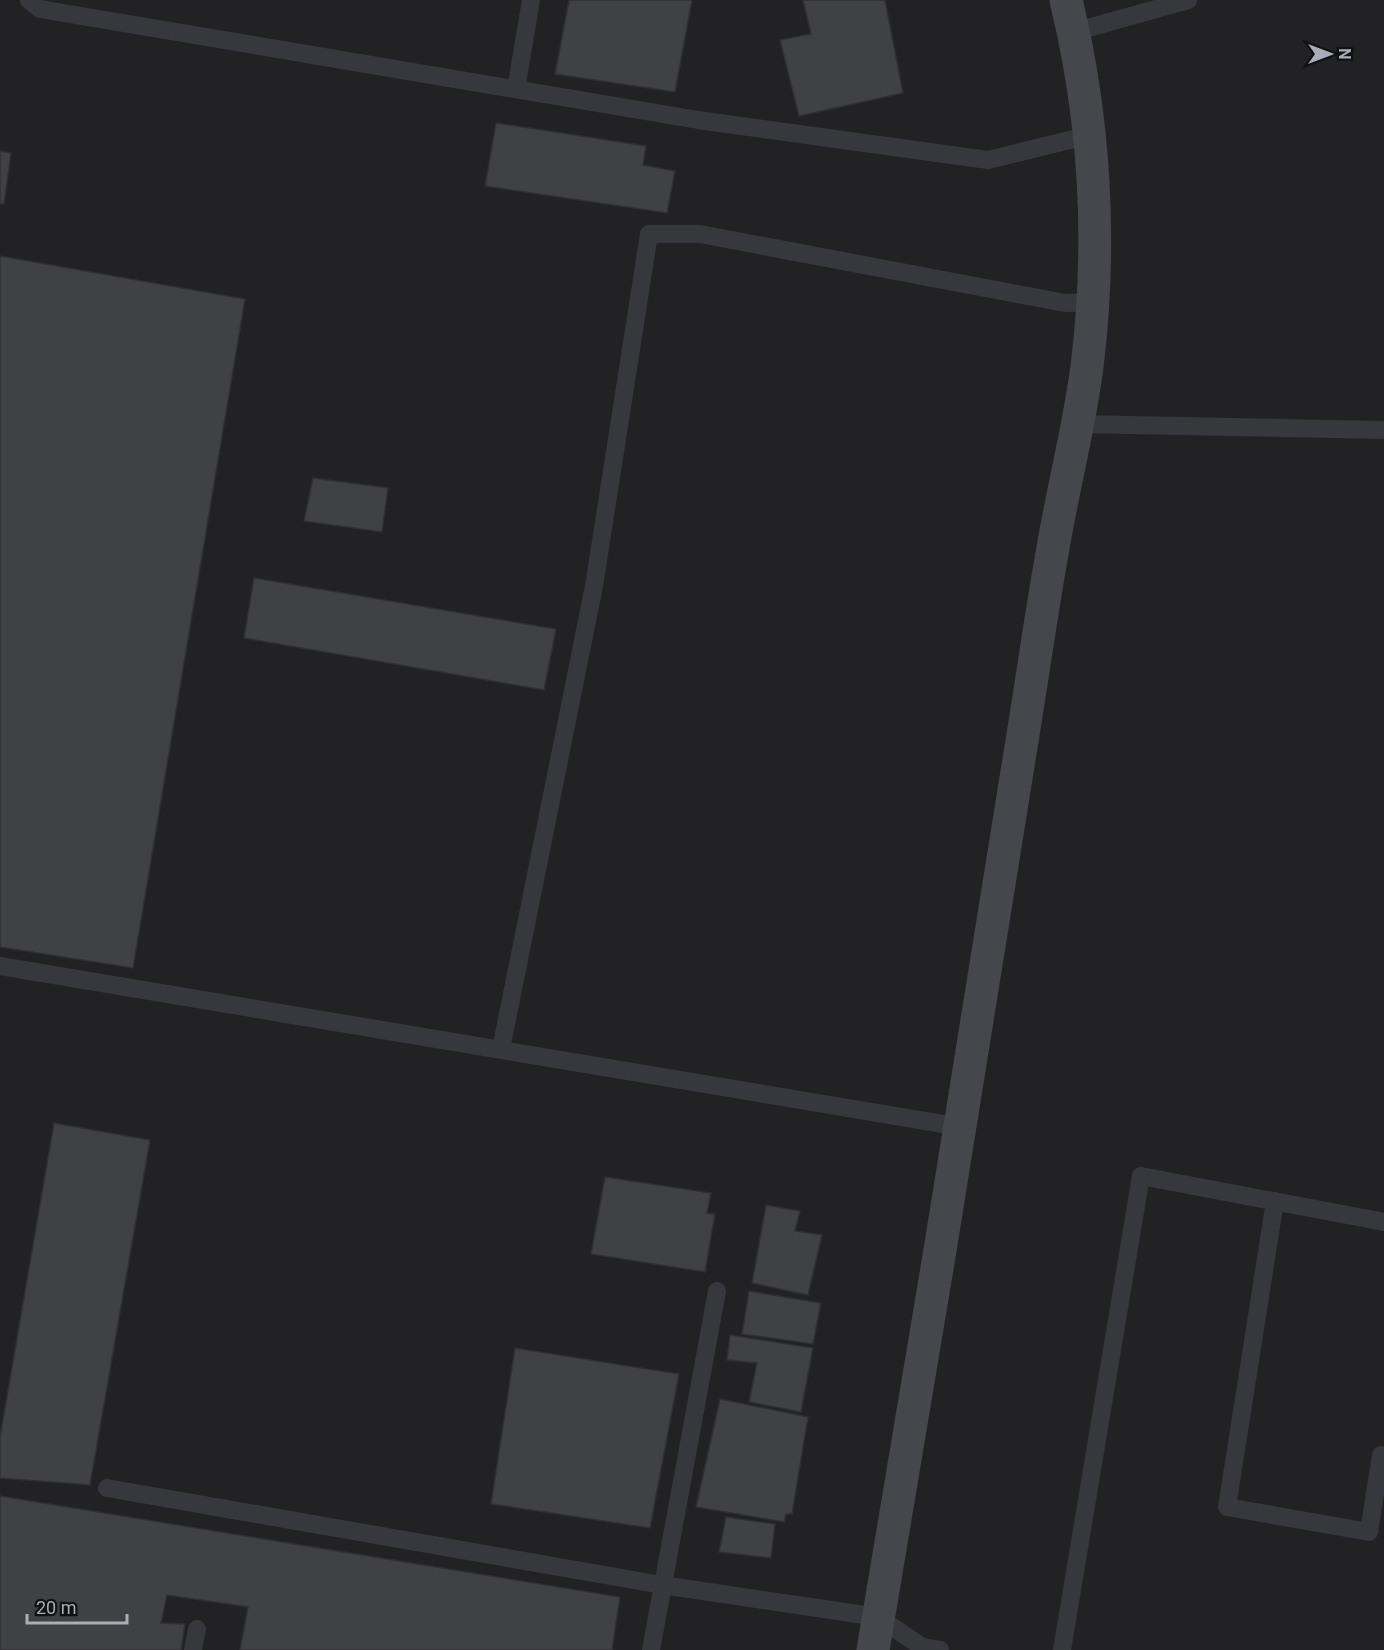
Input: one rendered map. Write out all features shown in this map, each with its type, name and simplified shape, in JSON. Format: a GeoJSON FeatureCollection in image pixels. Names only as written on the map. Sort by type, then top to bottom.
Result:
{"type":"FeatureCollection","features":[{"type":"Feature","properties":{"kind":"street"},"geometry":{"type":"LineString","coordinates":[[873,1650],[961,1127],[1051,560],[1086,369],[1092,302],[1094,190],[1090,135],[1074,32],[1066,0]]}},
{"type":"Feature","properties":{"kind":"lane"},"geometry":{"type":"LineString","coordinates":[[29,0],[40,9],[698,120],[988,159],[1090,135]]}},
{"type":"Feature","properties":{"kind":"lane"},"geometry":{"type":"LineString","coordinates":[[516,89],[531,0]]}},
{"type":"Feature","properties":{"kind":"lane"},"geometry":{"type":"LineString","coordinates":[[1074,32],[1188,0]]}},
{"type":"Feature","properties":{"kind":"lane"},"geometry":{"type":"LineString","coordinates":[[501,1049],[594,586],[649,234],[700,234],[1065,303],[1092,302]]}},
{"type":"Feature","properties":{"kind":"lane"},"geometry":{"type":"LineString","coordinates":[[1076,424],[1384,430]]}},
{"type":"Feature","properties":{"kind":"lane"},"geometry":{"type":"LineString","coordinates":[[0,966],[961,1127]]}},
{"type":"Feature","properties":{"kind":"lane"},"geometry":{"type":"LineString","coordinates":[[1062,1650],[1141,1176],[1384,1222]]}},
{"type":"Feature","properties":{"kind":"lane"},"geometry":{"type":"LineString","coordinates":[[1275,1201],[1227,1507],[1369,1532],[1381,1455],[1384,1456]]}},
{"type":"Feature","properties":{"kind":"lane"},"geometry":{"type":"LineString","coordinates":[[651,1650],[717,1291]]}},
{"type":"Feature","properties":{"kind":"lane"},"geometry":{"type":"LineString","coordinates":[[107,1488],[662,1585],[878,1617],[922,1647],[940,1650]]}},
{"type":"Feature","properties":{"kind":"lane"},"geometry":{"type":"LineString","coordinates":[[193,1650],[197,1629]]}},
{"type":"Feature","properties":{"kind":"shaded area"},"geometry":{"type":"Polygon","coordinates":[[[0,0],[1384,0],[1384,1650],[0,1650],[0,0]]]}},
{"type":"Feature","properties":{"kind":"building"},"geometry":{"type":"Polygon","coordinates":[[[569,0],[692,0],[675,92],[555,74],[569,0]]]}},
{"type":"Feature","properties":{"kind":"building"},"geometry":{"type":"Polygon","coordinates":[[[803,0],[885,0],[903,93],[799,116],[780,40],[811,34],[803,0]]]}},
{"type":"Feature","properties":{"kind":"building"},"geometry":{"type":"Polygon","coordinates":[[[496,123],[646,146],[643,165],[675,171],[667,213],[485,186],[496,123]]]}},
{"type":"Feature","properties":{"kind":"building"},"geometry":{"type":"Polygon","coordinates":[[[0,151],[11,153],[4,204],[0,204],[0,151]]]}},
{"type":"Feature","properties":{"kind":"building"},"geometry":{"type":"Polygon","coordinates":[[[0,256],[245,299],[133,968],[0,947],[0,256]]]}},
{"type":"Feature","properties":{"kind":"building"},"geometry":{"type":"Polygon","coordinates":[[[313,478],[388,488],[382,532],[304,521],[313,478]]]}},
{"type":"Feature","properties":{"kind":"building"},"geometry":{"type":"Polygon","coordinates":[[[254,578],[556,629],[544,690],[244,638],[254,578]]]}},
{"type":"Feature","properties":{"kind":"building"},"geometry":{"type":"Polygon","coordinates":[[[54,1123],[150,1140],[90,1485],[0,1478],[0,1437],[54,1123]]]}},
{"type":"Feature","properties":{"kind":"building"},"geometry":{"type":"Polygon","coordinates":[[[605,1177],[711,1193],[707,1213],[715,1214],[705,1272],[591,1254],[605,1177]]]}},
{"type":"Feature","properties":{"kind":"building"},"geometry":{"type":"Polygon","coordinates":[[[766,1205],[800,1211],[795,1231],[822,1235],[808,1295],[752,1283],[766,1205]]]}},
{"type":"Feature","properties":{"kind":"building"},"geometry":{"type":"Polygon","coordinates":[[[749,1291],[821,1303],[813,1344],[742,1334],[749,1291]]]}},
{"type":"Feature","properties":{"kind":"building"},"geometry":{"type":"Polygon","coordinates":[[[730,1335],[813,1348],[801,1412],[749,1402],[757,1363],[727,1360],[730,1335]]]}},
{"type":"Feature","properties":{"kind":"building"},"geometry":{"type":"Polygon","coordinates":[[[515,1348],[679,1374],[650,1528],[491,1504],[515,1348]]]}},
{"type":"Feature","properties":{"kind":"building"},"geometry":{"type":"Polygon","coordinates":[[[720,1399],[808,1417],[792,1514],[786,1514],[784,1522],[696,1507],[720,1399]]]}},
{"type":"Feature","properties":{"kind":"building"},"geometry":{"type":"Polygon","coordinates":[[[0,1496],[620,1597],[612,1650],[240,1650],[248,1607],[167,1595],[161,1623],[185,1624],[181,1650],[0,1650],[0,1496]]]}},
{"type":"Feature","properties":{"kind":"building"},"geometry":{"type":"Polygon","coordinates":[[[726,1517],[775,1524],[771,1558],[719,1552],[726,1517]]]}}]}
